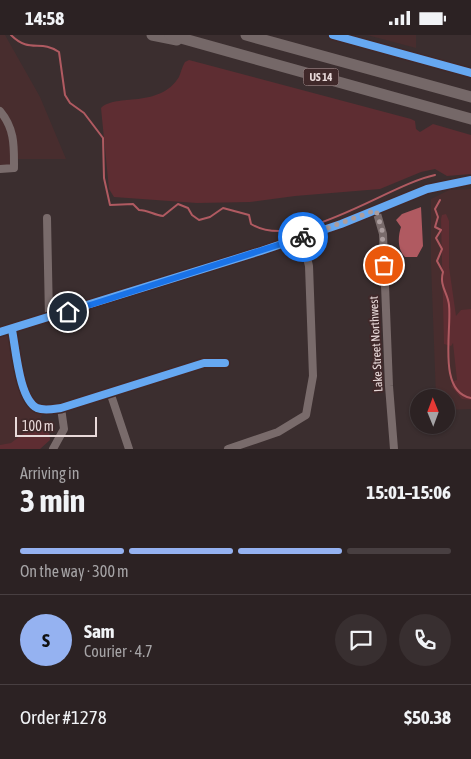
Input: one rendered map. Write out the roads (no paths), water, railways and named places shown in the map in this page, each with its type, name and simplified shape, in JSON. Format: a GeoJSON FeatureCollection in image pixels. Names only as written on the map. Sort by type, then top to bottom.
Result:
{"type":"FeatureCollection","features":[{"type":"Feature","properties":{"kind":"highway"},"geometry":{"type":"LineString","coordinates":[[152,35],[239,54]]}},
{"type":"Feature","properties":{"kind":"highway","name":"US 14"},"geometry":{"type":"LineString","coordinates":[[170,35],[471,119]]}},
{"type":"Feature","properties":{"kind":"highway","name":"US 14"},"geometry":{"type":"LineString","coordinates":[[246,35],[471,97]]}},
{"type":"Feature","properties":{"kind":"street"},"geometry":{"type":"LineString","coordinates":[[334,35],[471,73]]}},
{"type":"Feature","properties":{"kind":"street"},"geometry":{"type":"LineString","coordinates":[[0,111],[11,126],[14,168],[0,169]]}},
{"type":"Feature","properties":{"kind":"street"},"geometry":{"type":"LineString","coordinates":[[0,332],[12,330],[302,237],[427,189],[471,180]]}},
{"type":"Feature","properties":{"kind":"street","name":"Lake Street Northwest"},"geometry":{"type":"LineString","coordinates":[[376,210],[383,235],[389,386],[394,449]]}},
{"type":"Feature","properties":{"kind":"street"},"geometry":{"type":"LineString","coordinates":[[47,218],[49,318]]}},
{"type":"Feature","properties":{"kind":"street"},"geometry":{"type":"LineString","coordinates":[[228,449],[278,433],[306,415],[314,376],[309,270],[302,237]]}},
{"type":"Feature","properties":{"kind":"street"},"geometry":{"type":"LineString","coordinates":[[12,330],[23,388],[28,399],[41,409],[61,408],[204,363],[225,363]]}},
{"type":"Feature","properties":{"kind":"street"},"geometry":{"type":"LineString","coordinates":[[110,393],[129,449]]}},
{"type":"Feature","properties":{"kind":"street"},"geometry":{"type":"LineString","coordinates":[[53,449],[64,429],[61,408]]}},
{"type":"Feature","properties":{"kind":"waterway"},"geometry":{"type":"LineString","coordinates":[[11,35],[24,44],[52,48],[59,52],[65,95],[70,103],[84,113],[103,138],[104,178],[110,205],[133,204],[139,210],[163,216],[178,204],[188,208],[192,215],[199,220],[210,217],[223,208],[249,215],[251,224],[270,231],[293,230],[317,224],[343,214],[415,181],[435,175]]}},
{"type":"Feature","properties":{"kind":"waterway"},"geometry":{"type":"LineString","coordinates":[[440,200],[435,209],[438,217],[435,227],[441,230],[436,238],[442,249],[437,261],[443,272],[442,281],[449,305],[448,359],[450,373],[460,393],[471,398]]}}]}
